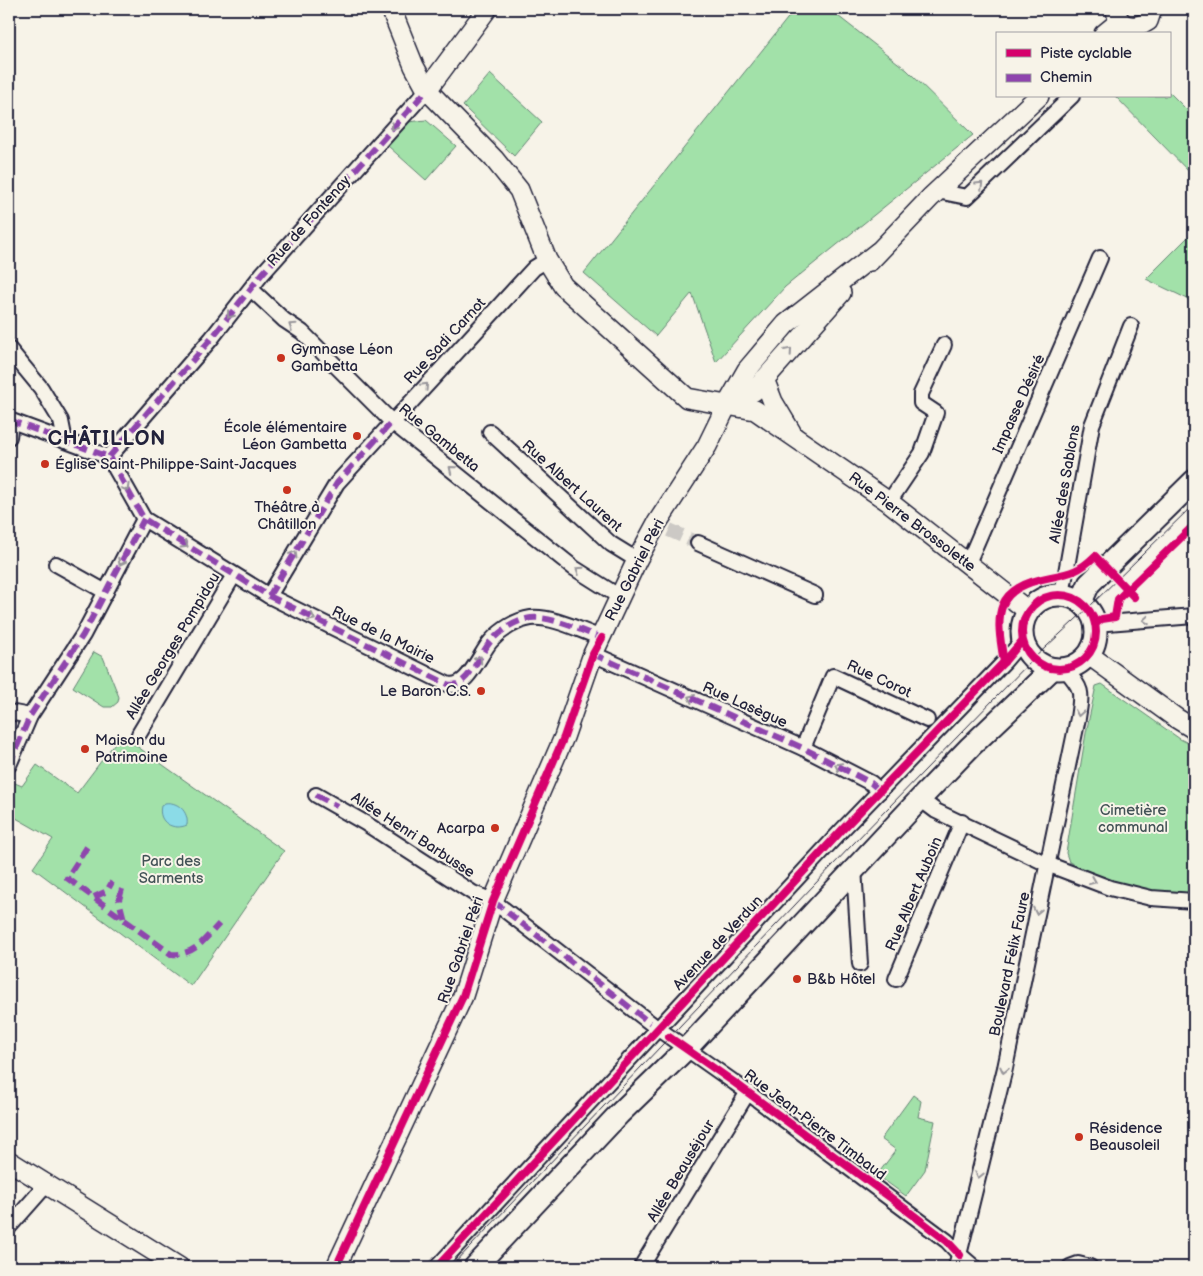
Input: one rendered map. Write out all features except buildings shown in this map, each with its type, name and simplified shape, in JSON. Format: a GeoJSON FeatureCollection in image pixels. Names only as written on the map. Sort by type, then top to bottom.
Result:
{"type":"FeatureCollection","features":[{"type":"Feature","properties":{"kind":"main road"},"geometry":{"type":"LineString","coordinates":[[1071,598],[1089,584],[1194,481]]}},
{"type":"Feature","properties":{"kind":"main road"},"geometry":{"type":"LineString","coordinates":[[475,1267],[619,1114],[686,1049],[854,868],[970,747],[1059,669],[1082,662],[1089,655],[1094,645],[1096,634],[1092,614],[1071,598],[1049,596],[1037,602],[1028,611],[1022,625],[1022,641],[1027,652],[1038,664],[1059,669]]}},
{"type":"Feature","properties":{"kind":"street","name":"Rue Pierre Brossolette"},"geometry":{"type":"LineString","coordinates":[[391,9],[414,66],[427,90],[494,159],[519,190],[547,260],[563,286],[687,398],[755,410],[889,502],[968,562],[1007,596],[1028,611]]}},
{"type":"Feature","properties":{"kind":"street","name":"Rue de Fontenay"},"geometry":{"type":"LineString","coordinates":[[109,457],[211,339],[262,274],[427,90],[487,9]]}},
{"type":"Feature","properties":{"kind":"street"},"geometry":{"type":"LineString","coordinates":[[1105,32],[1118,15],[1128,26],[1135,27],[1148,21],[1152,9]]}},
{"type":"Feature","properties":{"kind":"street"},"geometry":{"type":"LineString","coordinates":[[727,405],[754,391],[878,252],[937,191],[1036,98]]}},
{"type":"Feature","properties":{"kind":"street"},"geometry":{"type":"LineString","coordinates":[[937,191],[967,197],[1070,98]]}},
{"type":"Feature","properties":{"kind":"street","name":"Rue Gabriel Péri"},"geometry":{"type":"LineString","coordinates":[[336,1267],[463,996],[493,901],[564,737],[597,646],[637,560],[663,527],[727,405],[748,370],[786,324],[878,252]]}},
{"type":"Feature","properties":{"kind":"street","name":"Impasse Désiré"},"geometry":{"type":"LineString","coordinates":[[968,562],[1100,258]]}},
{"type":"Feature","properties":{"kind":"street","name":"Rue Sadi Carnot"},"geometry":{"type":"LineString","coordinates":[[269,596],[337,483],[534,268],[547,260]]}},
{"type":"Feature","properties":{"kind":"street","name":"Rue Gambetta"},"geometry":{"type":"LineString","coordinates":[[251,289],[284,320],[302,332],[392,422],[574,568],[620,597]]}},
{"type":"Feature","properties":{"kind":"street","name":"Allée des Sablons"},"geometry":{"type":"LineString","coordinates":[[1071,598],[1092,424],[1131,326]]}},
{"type":"Feature","properties":{"kind":"street"},"geometry":{"type":"LineString","coordinates":[[889,502],[922,453],[936,413],[920,403],[920,394],[944,345]]}},
{"type":"Feature","properties":{"kind":"street"},"geometry":{"type":"LineString","coordinates":[[9,349],[41,388],[51,404],[61,421],[65,441]]}},
{"type":"Feature","properties":{"kind":"street","name":"Rue Pierre Brossolette"},"geometry":{"type":"LineString","coordinates":[[764,379],[773,402],[794,437]]}},
{"type":"Feature","properties":{"kind":"street"},"geometry":{"type":"LineString","coordinates":[[9,437],[10,420],[109,457],[144,519],[84,635],[30,716],[9,765]]}},
{"type":"Feature","properties":{"kind":"street","name":"Rue Albert Laurent"},"geometry":{"type":"LineString","coordinates":[[490,432],[611,544],[637,560]]}},
{"type":"Feature","properties":{"kind":"street","name":"Rue de la Mairie"},"geometry":{"type":"LineString","coordinates":[[144,519],[269,596],[451,686],[460,684],[491,641],[518,621],[532,618],[548,619],[597,646]]}},
{"type":"Feature","properties":{"kind":"street"},"geometry":{"type":"LineString","coordinates":[[698,544],[815,595]]}},
{"type":"Feature","properties":{"kind":"street"},"geometry":{"type":"LineString","coordinates":[[56,564],[106,592]]}},
{"type":"Feature","properties":{"kind":"street","name":"Allée Georges Pompidou"},"geometry":{"type":"LineString","coordinates":[[139,734],[234,575]]}},
{"type":"Feature","properties":{"kind":"street"},"geometry":{"type":"LineString","coordinates":[[1095,624],[1194,616]]}},
{"type":"Feature","properties":{"kind":"street","name":"Avenue de Verdun"},"geometry":{"type":"LineString","coordinates":[[437,1267],[657,1028],[1022,641]]}},
{"type":"Feature","properties":{"kind":"street","name":"Rue Lasègue"},"geometry":{"type":"LineString","coordinates":[[597,646],[803,748],[871,783],[880,791]]}},
{"type":"Feature","properties":{"kind":"street"},"geometry":{"type":"LineString","coordinates":[[1089,655],[1194,729]]}},
{"type":"Feature","properties":{"kind":"street","name":"Boulevard Félix Faure"},"geometry":{"type":"LineString","coordinates":[[958,1261],[1005,1068],[1082,696],[1078,684],[1059,669]]}},
{"type":"Feature","properties":{"kind":"street","name":"Rue Corot"},"geometry":{"type":"LineString","coordinates":[[803,748],[834,676],[928,720]]}},
{"type":"Feature","properties":{"kind":"street"},"geometry":{"type":"LineString","coordinates":[[9,712],[30,716]]}},
{"type":"Feature","properties":{"kind":"street","name":"Allée Henri Barbusse"},"geometry":{"type":"LineString","coordinates":[[316,795],[337,806],[473,893],[493,901]]}},
{"type":"Feature","properties":{"kind":"street"},"geometry":{"type":"LineString","coordinates":[[920,799],[936,810],[1047,864],[1110,888],[1151,898],[1194,901]]}},
{"type":"Feature","properties":{"kind":"street","name":"Rue Albert Auboin"},"geometry":{"type":"LineString","coordinates":[[896,979],[962,822]]}},
{"type":"Feature","properties":{"kind":"street"},"geometry":{"type":"LineString","coordinates":[[854,868],[860,964]]}},
{"type":"Feature","properties":{"kind":"street","name":"Rue Jean-Pierre Timbaud"},"geometry":{"type":"LineString","coordinates":[[493,901],[657,1028],[748,1092],[947,1241],[958,1261],[974,1267]]}},
{"type":"Feature","properties":{"kind":"street","name":"Allée Beauséjour"},"geometry":{"type":"LineString","coordinates":[[641,1267],[748,1092]]}},
{"type":"Feature","properties":{"kind":"street"},"geometry":{"type":"LineString","coordinates":[[9,1160],[179,1267]]}},
{"type":"Feature","properties":{"kind":"street"},"geometry":{"type":"LineString","coordinates":[[9,1227],[47,1184]]}},
{"type":"Feature","properties":{"kind":"street"},"geometry":{"type":"LineString","coordinates":[[1070,1267],[1078,1264],[1090,1267]]}},
{"type":"Feature","properties":{"kind":"green space"},"geometry":{"type":"Polygon","coordinates":[[[795,9],[829,9],[907,70],[973,135],[785,287],[716,362],[692,293],[656,336],[584,273],[795,9]]]}},
{"type":"Feature","properties":{"kind":"green space"},"geometry":{"type":"Polygon","coordinates":[[[490,74],[542,122],[514,156],[463,106],[490,74]]]}},
{"type":"Feature","properties":{"kind":"green space"},"geometry":{"type":"Polygon","coordinates":[[[1170,93],[1194,117],[1194,177],[1117,98],[1170,98],[1170,93]]]}},
{"type":"Feature","properties":{"kind":"green space"},"geometry":{"type":"Polygon","coordinates":[[[426,120],[456,146],[426,180],[388,146],[408,122],[426,120]]]}},
{"type":"Feature","properties":{"kind":"green space"},"geometry":{"type":"Polygon","coordinates":[[[1194,231],[1194,302],[1146,279],[1194,231]]]}},
{"type":"Feature","properties":{"kind":"green space"},"geometry":{"type":"Polygon","coordinates":[[[94,652],[103,657],[119,697],[118,702],[112,707],[104,707],[73,687],[94,652]]]}},
{"type":"Feature","properties":{"kind":"green space","name":"Cimetière communal"},"geometry":{"type":"Polygon","coordinates":[[[1102,684],[1180,739],[1194,746],[1194,894],[1144,889],[1100,876],[1069,862],[1066,853],[1086,733],[1096,686],[1102,684]]]}},
{"type":"Feature","properties":{"kind":"green space","name":"Parc des Sarments"},"geometry":{"type":"Polygon","coordinates":[[[121,735],[284,851],[191,986],[33,868],[53,839],[9,814],[10,781],[22,786],[37,765],[77,793],[121,735]]]}},
{"type":"Feature","properties":{"kind":"green space"},"geometry":{"type":"Polygon","coordinates":[[[913,1095],[921,1101],[918,1117],[935,1121],[925,1170],[906,1196],[877,1175],[896,1150],[881,1139],[913,1095]]]}},
{"type":"Feature","properties":{"kind":"water"},"geometry":{"type":"Polygon","coordinates":[[[165,803],[178,805],[184,811],[187,825],[177,827],[164,821],[160,812],[161,806],[165,803]]]}},
{"type":"Feature","properties":{"kind":"tunnel"},"geometry":{"type":"LineString","coordinates":[[669,530],[698,543]]}},
{"type":"Feature","properties":{"kind":"tram line"},"geometry":{"type":"LineString","coordinates":[[451,1267],[852,845],[1033,659],[1194,504]]}},
{"type":"Feature","properties":{"kind":"marked path"},"geometry":{"type":"LineString","coordinates":[[109,457],[211,339],[262,274],[427,90]]}},
{"type":"Feature","properties":{"kind":"marked path"},"geometry":{"type":"LineString","coordinates":[[9,420],[109,457],[144,519],[269,596],[447,684],[454,685],[461,682],[467,677],[495,637],[504,629],[525,619],[548,619],[602,638]]}},
{"type":"Feature","properties":{"kind":"marked path"},"geometry":{"type":"LineString","coordinates":[[9,437],[11,421]]}},
{"type":"Feature","properties":{"kind":"marked path"},"geometry":{"type":"LineString","coordinates":[[269,596],[337,483],[392,422]]}},
{"type":"Feature","properties":{"kind":"marked path"},"geometry":{"type":"LineString","coordinates":[[9,765],[30,716],[83,635],[144,519]]}},
{"type":"Feature","properties":{"kind":"marked path"},"geometry":{"type":"LineString","coordinates":[[9,531],[13,535]]}},
{"type":"Feature","properties":{"kind":"marked path"},"geometry":{"type":"LineString","coordinates":[[593,654],[803,748],[871,783],[880,791]]}},
{"type":"Feature","properties":{"kind":"marked path"},"geometry":{"type":"LineString","coordinates":[[316,795],[337,806]]}},
{"type":"Feature","properties":{"kind":"marked path"},"geometry":{"type":"LineString","coordinates":[[87,847],[67,878],[171,954],[192,950],[219,924]]}},
{"type":"Feature","properties":{"kind":"marked path"},"geometry":{"type":"LineString","coordinates":[[94,897],[107,891],[112,882]]}},
{"type":"Feature","properties":{"kind":"marked path"},"geometry":{"type":"LineString","coordinates":[[122,889],[119,900],[124,920]]}},
{"type":"Feature","properties":{"kind":"marked path"},"geometry":{"type":"LineString","coordinates":[[493,901],[650,1023]]}},
{"type":"Feature","properties":{"kind":"cycle path"},"geometry":{"type":"LineString","coordinates":[[1095,624],[1102,619],[1115,617],[1118,599],[1194,525]]}},
{"type":"Feature","properties":{"kind":"cycle path"},"geometry":{"type":"LineString","coordinates":[[1004,662],[1000,616],[1003,605],[1018,588],[1032,582],[1075,571],[1095,556],[1134,597]]}},
{"type":"Feature","properties":{"kind":"cycle path"},"geometry":{"type":"LineString","coordinates":[[1052,595],[1066,595],[1080,601],[1090,611],[1096,625],[1096,632],[1096,639],[1090,653],[1080,663],[1066,669],[1052,669],[1038,663],[1028,653],[1022,639],[1022,625],[1028,611],[1038,601],[1052,595]]}},
{"type":"Feature","properties":{"kind":"cycle path"},"geometry":{"type":"LineString","coordinates":[[336,1267],[463,996],[493,901],[564,737],[593,654],[602,638]]}},
{"type":"Feature","properties":{"kind":"cycle path"},"geometry":{"type":"LineString","coordinates":[[437,1267],[842,830],[1022,641]]}},
{"type":"Feature","properties":{"kind":"cycle path"},"geometry":{"type":"LineString","coordinates":[[669,1037],[735,1083],[891,1198],[947,1241],[960,1255]]}},
{"type":"Feature","properties":{"kind":"place","name":"Gymnase Léon Gambetta"},"geometry":{"type":"Point","coordinates":[281,358]}},
{"type":"Feature","properties":{"kind":"place","name":"École élémentaire Léon Gambetta"},"geometry":{"type":"Point","coordinates":[357,436]}},
{"type":"Feature","properties":{"kind":"place","name":"Église Saint-Philippe-Saint-Jacques"},"geometry":{"type":"Point","coordinates":[45,464]}},
{"type":"Feature","properties":{"kind":"place","name":"Théâtre à Châtillon"},"geometry":{"type":"Point","coordinates":[287,490]}},
{"type":"Feature","properties":{"kind":"place","name":"Le Baron C.S."},"geometry":{"type":"Point","coordinates":[481,691]}},
{"type":"Feature","properties":{"kind":"place","name":"Maison du Patrimoine"},"geometry":{"type":"Point","coordinates":[85,749]}},
{"type":"Feature","properties":{"kind":"place","name":"Acarpa"},"geometry":{"type":"Point","coordinates":[495,828]}},
{"type":"Feature","properties":{"kind":"place","name":"B&b Hôtel"},"geometry":{"type":"Point","coordinates":[797,979]}},
{"type":"Feature","properties":{"kind":"place","name":"Résidence Beausoleil"},"geometry":{"type":"Point","coordinates":[1079,1137]}},
{"type":"Feature","properties":{"kind":"district","name":"CHÂTILLON"},"geometry":{"type":"Point","coordinates":[107,439]}}]}
